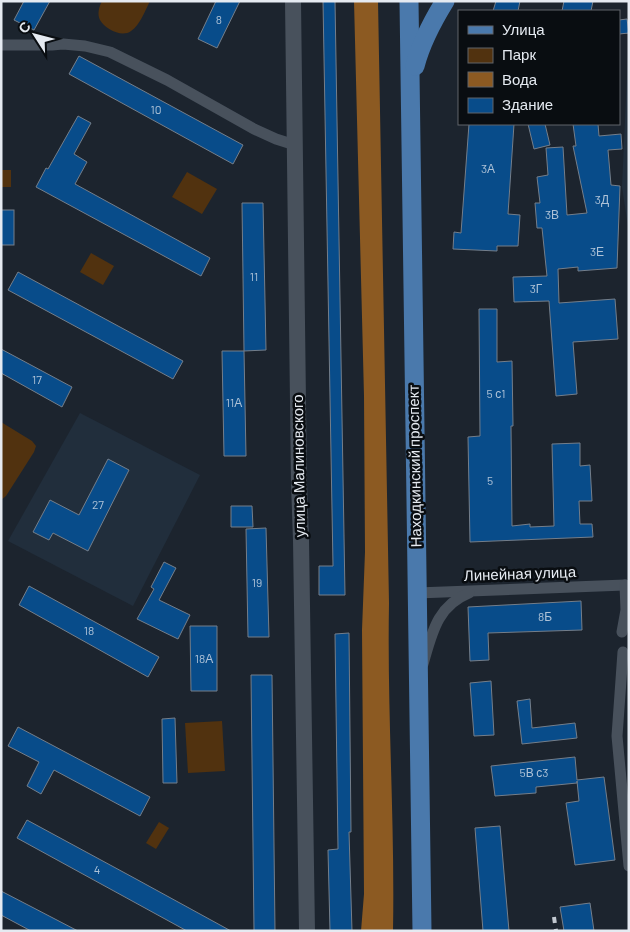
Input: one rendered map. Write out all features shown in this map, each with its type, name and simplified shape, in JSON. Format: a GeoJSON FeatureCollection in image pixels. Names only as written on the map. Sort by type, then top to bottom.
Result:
{"type":"FeatureCollection","features":[{"type":"Feature","properties":{"kind":"main road","name":"улица Малиновского"},"geometry":{"type":"LineString","coordinates":[[293,1],[298,483],[301,540],[306,931]]}},
{"type":"Feature","properties":{"kind":"main road","name":"Находкинский проспект"},"geometry":{"type":"LineString","coordinates":[[409,1],[422,931]]}},
{"type":"Feature","properties":{"kind":"main road"},"geometry":{"type":"LineString","coordinates":[[411,110],[414,71],[419,51],[445,1]]}},
{"type":"Feature","properties":{"kind":"street"},"geometry":{"type":"LineString","coordinates":[[1,45],[63,44],[85,46],[110,52],[167,80],[254,129],[295,145]]}},
{"type":"Feature","properties":{"kind":"street"},"geometry":{"type":"LineString","coordinates":[[627,586],[626,610],[621,640],[626,656],[617,736],[629,866]]}},
{"type":"Feature","properties":{"kind":"street","name":"Линейная улица"},"geometry":{"type":"LineString","coordinates":[[417,594],[627,586]]}},
{"type":"Feature","properties":{"kind":"street"},"geometry":{"type":"LineString","coordinates":[[418,682],[433,628],[440,616],[459,597],[474,591]]}},
{"type":"Feature","properties":{"kind":"street"},"geometry":{"type":"LineString","coordinates":[[622,632],[629,621]]}},
{"type":"Feature","properties":{"kind":"shaded area"},"geometry":{"type":"Polygon","coordinates":[[[629,31],[629,233],[622,187],[629,31]]]}},
{"type":"Feature","properties":{"kind":"shaded area"},"geometry":{"type":"Polygon","coordinates":[[[80,413],[200,475],[133,606],[8,541],[80,413]]]}},
{"type":"Feature","properties":{"kind":"green space"},"geometry":{"type":"Polygon","coordinates":[[[102,1],[150,1],[137,25],[131,31],[123,34],[110,29],[100,20],[99,10],[102,1]]]}},
{"type":"Feature","properties":{"kind":"green space"},"geometry":{"type":"Polygon","coordinates":[[[1,170],[11,170],[11,187],[1,187],[1,170]]]}},
{"type":"Feature","properties":{"kind":"green space"},"geometry":{"type":"Polygon","coordinates":[[[187,172],[217,189],[202,214],[172,197],[187,172]]]}},
{"type":"Feature","properties":{"kind":"green space"},"geometry":{"type":"Polygon","coordinates":[[[91,253],[114,266],[103,285],[80,272],[91,253]]]}},
{"type":"Feature","properties":{"kind":"green space"},"geometry":{"type":"Polygon","coordinates":[[[1,422],[32,441],[36,446],[6,496],[1,500],[1,422]]]}},
{"type":"Feature","properties":{"kind":"green space"},"geometry":{"type":"Polygon","coordinates":[[[222,721],[225,771],[188,773],[185,723],[222,721]]]}},
{"type":"Feature","properties":{"kind":"green space"},"geometry":{"type":"Polygon","coordinates":[[[159,822],[169,828],[156,849],[146,843],[159,822]]]}},
{"type":"Feature","properties":{"kind":"water"},"geometry":{"type":"Polygon","coordinates":[[[354,1],[378,1],[393,931],[361,931],[364,894],[362,630],[365,552],[364,396],[354,1]]]}},
{"type":"Feature","properties":{"kind":"building"},"geometry":{"type":"Polygon","coordinates":[[[24,1],[50,1],[34,30],[14,20],[24,1]]]}},
{"type":"Feature","properties":{"kind":"building"},"geometry":{"type":"Polygon","coordinates":[[[216,1],[240,1],[217,48],[198,39],[216,1]]]}},
{"type":"Feature","properties":{"kind":"building"},"geometry":{"type":"Polygon","coordinates":[[[323,1],[335,1],[345,595],[319,595],[319,566],[333,566],[323,1]]]}},
{"type":"Feature","properties":{"kind":"building"},"geometry":{"type":"Polygon","coordinates":[[[496,1],[520,1],[518,10],[493,10],[496,1]]]}},
{"type":"Feature","properties":{"kind":"building"},"geometry":{"type":"Polygon","coordinates":[[[564,1],[593,1],[591,10],[562,10],[564,1]]]}},
{"type":"Feature","properties":{"kind":"building"},"geometry":{"type":"Polygon","coordinates":[[[627,19],[629,33],[620,34],[620,20],[627,19]]]}},
{"type":"Feature","properties":{"kind":"building"},"geometry":{"type":"Polygon","coordinates":[[[79,56],[243,145],[233,164],[69,74],[79,56]]]}},
{"type":"Feature","properties":{"kind":"building"},"geometry":{"type":"Polygon","coordinates":[[[78,116],[91,123],[74,154],[87,162],[75,184],[210,258],[201,276],[36,187],[78,116]]]}},
{"type":"Feature","properties":{"kind":"building"},"geometry":{"type":"Polygon","coordinates":[[[469,125],[514,125],[508,214],[520,215],[518,246],[497,246],[497,251],[453,249],[454,232],[461,233],[469,125]]]}},
{"type":"Feature","properties":{"kind":"building"},"geometry":{"type":"Polygon","coordinates":[[[528,125],[545,125],[550,145],[534,149],[528,125]]]}},
{"type":"Feature","properties":{"kind":"building"},"geometry":{"type":"Polygon","coordinates":[[[573,125],[598,125],[599,136],[621,134],[622,149],[608,150],[611,185],[620,186],[617,268],[578,271],[578,267],[558,269],[559,303],[615,299],[618,339],[573,342],[577,394],[556,396],[549,301],[514,302],[513,277],[547,276],[542,228],[537,228],[535,203],[540,203],[537,177],[548,175],[546,148],[563,147],[567,215],[587,213],[573,146],[576,146],[573,125]]]}},
{"type":"Feature","properties":{"kind":"building"},"geometry":{"type":"Polygon","coordinates":[[[242,203],[263,203],[266,350],[244,351],[242,203]]]}},
{"type":"Feature","properties":{"kind":"building"},"geometry":{"type":"Polygon","coordinates":[[[1,210],[14,210],[14,245],[1,245],[1,210]]]}},
{"type":"Feature","properties":{"kind":"building"},"geometry":{"type":"Polygon","coordinates":[[[18,272],[183,361],[173,379],[8,290],[18,272]]]}},
{"type":"Feature","properties":{"kind":"building"},"geometry":{"type":"Polygon","coordinates":[[[479,309],[497,309],[497,362],[512,361],[512,526],[530,524],[530,527],[554,526],[552,444],[580,443],[580,466],[590,465],[592,501],[579,501],[580,524],[592,524],[593,537],[470,542],[468,437],[480,436],[479,309]]]}},
{"type":"Feature","properties":{"kind":"building"},"geometry":{"type":"Polygon","coordinates":[[[1,349],[72,387],[62,407],[1,373],[1,349]]]}},
{"type":"Feature","properties":{"kind":"building"},"geometry":{"type":"Polygon","coordinates":[[[222,351],[244,351],[246,456],[224,456],[222,351]]]}},
{"type":"Feature","properties":{"kind":"building"},"geometry":{"type":"Polygon","coordinates":[[[108,459],[129,470],[88,551],[53,533],[49,540],[33,532],[50,500],[79,515],[108,459]]]}},
{"type":"Feature","properties":{"kind":"building"},"geometry":{"type":"Polygon","coordinates":[[[231,506],[252,506],[253,527],[231,527],[231,506]]]}},
{"type":"Feature","properties":{"kind":"building"},"geometry":{"type":"Polygon","coordinates":[[[266,528],[269,637],[248,637],[246,529],[266,528]]]}},
{"type":"Feature","properties":{"kind":"building"},"geometry":{"type":"Polygon","coordinates":[[[164,562],[176,568],[159,600],[190,615],[178,639],[137,619],[154,589],[151,587],[164,562]]]}},
{"type":"Feature","properties":{"kind":"building"},"geometry":{"type":"Polygon","coordinates":[[[29,586],[159,657],[148,677],[19,605],[29,586]]]}},
{"type":"Feature","properties":{"kind":"building"},"geometry":{"type":"Polygon","coordinates":[[[581,601],[582,630],[488,633],[489,660],[470,661],[468,607],[581,601]]]}},
{"type":"Feature","properties":{"kind":"building"},"geometry":{"type":"Polygon","coordinates":[[[190,626],[217,626],[217,691],[191,691],[190,626]]]}},
{"type":"Feature","properties":{"kind":"building"},"geometry":{"type":"Polygon","coordinates":[[[349,633],[351,832],[349,832],[352,931],[330,931],[328,850],[338,849],[335,634],[349,633]]]}},
{"type":"Feature","properties":{"kind":"building"},"geometry":{"type":"Polygon","coordinates":[[[251,675],[272,675],[275,931],[254,931],[251,675]]]}},
{"type":"Feature","properties":{"kind":"building"},"geometry":{"type":"Polygon","coordinates":[[[491,681],[494,735],[474,736],[470,683],[491,681]]]}},
{"type":"Feature","properties":{"kind":"building"},"geometry":{"type":"Polygon","coordinates":[[[530,699],[532,728],[575,723],[577,738],[522,744],[517,701],[530,699]]]}},
{"type":"Feature","properties":{"kind":"building"},"geometry":{"type":"Polygon","coordinates":[[[175,718],[177,783],[163,783],[162,719],[175,718]]]}},
{"type":"Feature","properties":{"kind":"building"},"geometry":{"type":"Polygon","coordinates":[[[18,727],[150,797],[140,816],[54,770],[41,794],[27,786],[39,762],[8,746],[18,727]]]}},
{"type":"Feature","properties":{"kind":"building"},"geometry":{"type":"Polygon","coordinates":[[[575,757],[577,780],[604,777],[615,860],[575,865],[566,803],[579,801],[577,781],[577,783],[536,787],[536,793],[495,796],[491,766],[575,757]]]}},
{"type":"Feature","properties":{"kind":"building"},"geometry":{"type":"Polygon","coordinates":[[[27,820],[231,931],[187,931],[17,838],[27,820]]]}},
{"type":"Feature","properties":{"kind":"building"},"geometry":{"type":"Polygon","coordinates":[[[500,826],[509,931],[483,931],[475,828],[500,826]]]}},
{"type":"Feature","properties":{"kind":"building"},"geometry":{"type":"Polygon","coordinates":[[[1,891],[78,931],[31,931],[1,915],[1,891]]]}},
{"type":"Feature","properties":{"kind":"building"},"geometry":{"type":"Polygon","coordinates":[[[590,903],[594,931],[564,931],[560,907],[590,903]]]}},
{"type":"Feature","properties":{"kind":"railway"},"geometry":{"type":"LineString","coordinates":[[554,917],[556,931]]}}]}
